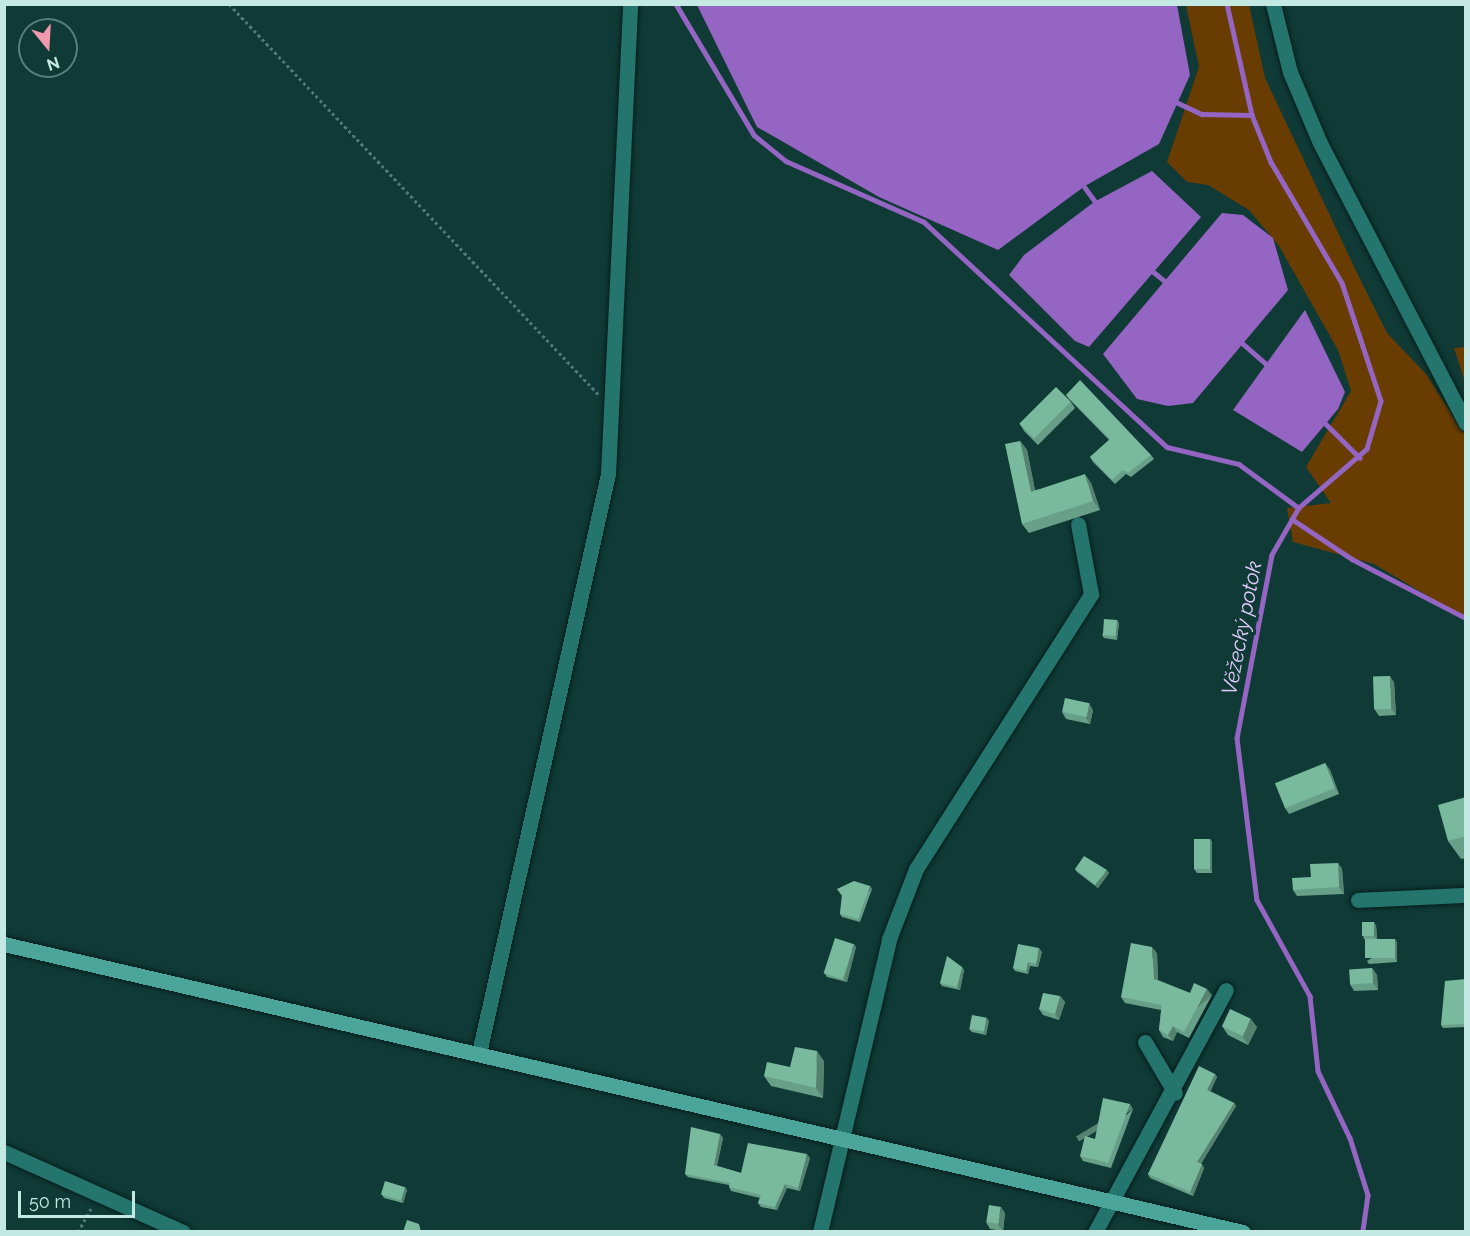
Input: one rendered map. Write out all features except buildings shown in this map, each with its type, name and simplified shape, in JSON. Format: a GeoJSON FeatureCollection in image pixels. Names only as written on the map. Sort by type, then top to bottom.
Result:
{"type":"FeatureCollection","features":[{"type":"Feature","properties":{"kind":"main road"},"geometry":{"type":"LineString","coordinates":[[4,944],[1243,1232]]}},
{"type":"Feature","properties":{"kind":"street"},"geometry":{"type":"LineString","coordinates":[[479,1053],[608,474],[613,410],[630,4]]}},
{"type":"Feature","properties":{"kind":"street"},"geometry":{"type":"LineString","coordinates":[[1274,4],[1290,72],[1320,143],[1466,423]]}},
{"type":"Feature","properties":{"kind":"street"},"geometry":{"type":"LineString","coordinates":[[820,1232],[846,1138],[889,939],[916,869],[1091,594],[1078,524]]}},
{"type":"Feature","properties":{"kind":"street"},"geometry":{"type":"LineString","coordinates":[[1358,900],[1466,895]]}},
{"type":"Feature","properties":{"kind":"street"},"geometry":{"type":"LineString","coordinates":[[1095,1232],[1111,1200],[1175,1093],[1226,990]]}},
{"type":"Feature","properties":{"kind":"street"},"geometry":{"type":"LineString","coordinates":[[1145,1042],[1175,1093]]}},
{"type":"Feature","properties":{"kind":"street"},"geometry":{"type":"LineString","coordinates":[[4,1152],[99,1191],[183,1232]]}},
{"type":"Feature","properties":{"kind":"path"},"geometry":{"type":"LineString","coordinates":[[229,4],[613,410]]}},
{"type":"Feature","properties":{"kind":"path"},"geometry":{"type":"LineString","coordinates":[[78,1232],[99,1191]]}},
{"type":"Feature","properties":{"kind":"shaded area"},"geometry":{"type":"Polygon","coordinates":[[[697,5],[1177,5],[1190,75],[1159,144],[1085,186],[998,250],[879,197],[757,127],[697,5]]]}},
{"type":"Feature","properties":{"kind":"shaded area"},"geometry":{"type":"Polygon","coordinates":[[[1186,5],[1249,5],[1265,78],[1387,333],[1426,374],[1465,435],[1465,618],[1374,564],[1293,542],[1287,508],[1331,503],[1306,467],[1351,391],[1338,350],[1279,246],[1249,210],[1208,185],[1187,182],[1167,162],[1199,67],[1186,5]]]}},
{"type":"Feature","properties":{"kind":"shaded area"},"geometry":{"type":"Polygon","coordinates":[[[1152,171],[1201,217],[1089,347],[1075,341],[1009,275],[1024,255],[1094,202],[1152,171]]]}},
{"type":"Feature","properties":{"kind":"shaded area"},"geometry":{"type":"Polygon","coordinates":[[[1222,213],[1243,215],[1273,238],[1288,290],[1193,403],[1168,406],[1137,399],[1103,354],[1222,213]]]}},
{"type":"Feature","properties":{"kind":"shaded area"},"geometry":{"type":"Polygon","coordinates":[[[1305,310],[1345,392],[1338,409],[1302,452],[1233,410],[1305,310]]]}},
{"type":"Feature","properties":{"kind":"shaded area"},"geometry":{"type":"Polygon","coordinates":[[[1466,347],[1465,382],[1454,348],[1466,347]]]}},
{"type":"Feature","properties":{"kind":"waterway"},"geometry":{"type":"LineString","coordinates":[[676,4],[754,135],[786,161],[924,222],[1167,447],[1239,464],[1299,508]]}},
{"type":"Feature","properties":{"kind":"waterway","name":"Věžecký potok"},"geometry":{"type":"LineString","coordinates":[[1227,4],[1252,115],[1271,162],[1342,283],[1381,401],[1367,449],[1299,508],[1272,555],[1237,738],[1257,900],[1310,996],[1318,1071],[1350,1138],[1368,1195],[1363,1232]]}},
{"type":"Feature","properties":{"kind":"waterway"},"geometry":{"type":"LineString","coordinates":[[1176,102],[1202,114],[1252,115]]}},
{"type":"Feature","properties":{"kind":"waterway"},"geometry":{"type":"LineString","coordinates":[[1081,182],[1098,205]]}},
{"type":"Feature","properties":{"kind":"waterway"},"geometry":{"type":"LineString","coordinates":[[1150,269],[1167,283]]}},
{"type":"Feature","properties":{"kind":"waterway"},"geometry":{"type":"LineString","coordinates":[[1241,342],[1269,366]]}},
{"type":"Feature","properties":{"kind":"waterway"},"geometry":{"type":"LineString","coordinates":[[1323,421],[1360,458]]}},
{"type":"Feature","properties":{"kind":"waterway"},"geometry":{"type":"LineString","coordinates":[[1292,519],[1352,559],[1466,618]]}}]}
